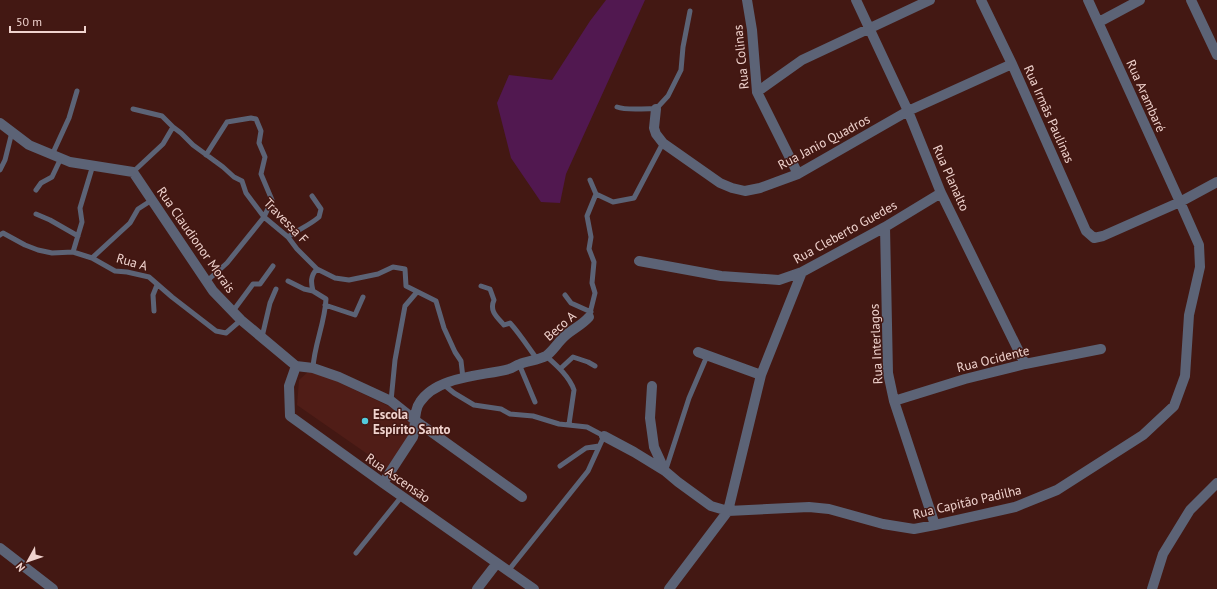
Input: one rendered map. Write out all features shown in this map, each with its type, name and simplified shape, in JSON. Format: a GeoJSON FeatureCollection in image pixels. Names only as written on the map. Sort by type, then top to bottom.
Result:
{"type":"FeatureCollection","features":[{"type":"Feature","properties":{"kind":"street","name":"Rua Colinas"},"geometry":{"type":"LineString","coordinates":[[747,0],[752,30],[757,92],[798,174]]}},
{"type":"Feature","properties":{"kind":"street","name":"Rua Planalto"},"geometry":{"type":"LineString","coordinates":[[856,0],[870,27],[908,111],[941,193],[1025,364]]}},
{"type":"Feature","properties":{"kind":"street"},"geometry":{"type":"LineString","coordinates":[[757,92],[802,60],[930,0]]}},
{"type":"Feature","properties":{"kind":"street","name":"Rua Irmãs Paulinas"},"geometry":{"type":"LineString","coordinates":[[981,0],[1012,64],[1086,231],[1094,238],[1103,236],[1180,202]]}},
{"type":"Feature","properties":{"kind":"street","name":"Rua Arambaré"},"geometry":{"type":"LineString","coordinates":[[1088,0],[1180,202]]}},
{"type":"Feature","properties":{"kind":"street"},"geometry":{"type":"LineString","coordinates":[[1098,22],[1140,0]]}},
{"type":"Feature","properties":{"kind":"street"},"geometry":{"type":"LineString","coordinates":[[1191,0],[1217,55]]}},
{"type":"Feature","properties":{"kind":"street","name":"Rua Janio Quadros"},"geometry":{"type":"LineString","coordinates":[[656,109],[654,128],[656,134],[663,143],[720,183],[745,191],[760,188],[798,174],[908,111],[1012,64]]}},
{"type":"Feature","properties":{"kind":"street"},"geometry":{"type":"LineString","coordinates":[[0,123],[29,145],[70,162],[133,172]]}},
{"type":"Feature","properties":{"kind":"street","name":"Rua Claudionor Morais"},"geometry":{"type":"LineString","coordinates":[[133,172],[213,291],[241,320],[296,366]]}},
{"type":"Feature","properties":{"kind":"street"},"geometry":{"type":"LineString","coordinates":[[1180,202],[1217,182]]}},
{"type":"Feature","properties":{"kind":"street","name":"Rua Cleberto Guedes"},"geometry":{"type":"LineString","coordinates":[[639,261],[721,276],[780,280],[802,272],[885,227],[941,193]]}},
{"type":"Feature","properties":{"kind":"street","name":"Rua Capitão Padilha"},"geometry":{"type":"LineString","coordinates":[[604,436],[665,471],[711,506],[728,512],[809,507],[830,509],[883,524],[914,529],[1015,507],[1057,490],[1143,435],[1174,406],[1185,376],[1189,315],[1200,267],[1199,245],[1180,202]]}},
{"type":"Feature","properties":{"kind":"street","name":"Rua Interlagos"},"geometry":{"type":"LineString","coordinates":[[885,227],[888,373],[894,401],[935,525]]}},
{"type":"Feature","properties":{"kind":"street"},"geometry":{"type":"LineString","coordinates":[[669,589],[728,512],[761,375],[802,272]]}},
{"type":"Feature","properties":{"kind":"street","name":"Beco A"},"geometry":{"type":"LineString","coordinates":[[541,357],[585,321],[590,314]]}},
{"type":"Feature","properties":{"kind":"street","name":"Rua Ocidente"},"geometry":{"type":"LineString","coordinates":[[894,401],[964,379],[1025,364],[1101,349]]}},
{"type":"Feature","properties":{"kind":"street"},"geometry":{"type":"LineString","coordinates":[[702,354],[761,375]]}},
{"type":"Feature","properties":{"kind":"street"},"geometry":{"type":"LineString","coordinates":[[383,483],[413,437],[416,421],[416,408],[420,400],[442,384],[463,378],[511,369],[519,364],[541,357]]}},
{"type":"Feature","properties":{"kind":"street"},"geometry":{"type":"LineString","coordinates":[[296,366],[313,368],[339,376],[391,401],[416,421],[522,497]]}},
{"type":"Feature","properties":{"kind":"street","name":"Rua Ascensão"},"geometry":{"type":"LineString","coordinates":[[296,366],[289,386],[290,416],[534,589]]}},
{"type":"Feature","properties":{"kind":"street"},"geometry":{"type":"LineString","coordinates":[[652,386],[650,418],[654,447],[665,471]]}},
{"type":"Feature","properties":{"kind":"street"},"geometry":{"type":"LineString","coordinates":[[1152,589],[1163,554],[1182,522],[1190,510],[1217,483]]}},
{"type":"Feature","properties":{"kind":"street"},"geometry":{"type":"LineString","coordinates":[[0,548],[53,589]]}},
{"type":"Feature","properties":{"kind":"street"},"geometry":{"type":"LineString","coordinates":[[477,589],[497,563]]}},
{"type":"Feature","properties":{"kind":"lane"},"geometry":{"type":"LineString","coordinates":[[617,107],[624,110],[641,108],[656,109],[668,96],[681,70],[683,47],[690,11]]}},
{"type":"Feature","properties":{"kind":"lane"},"geometry":{"type":"LineString","coordinates":[[36,190],[41,183],[52,177],[77,91]]}},
{"type":"Feature","properties":{"kind":"lane","name":"Travessa F"},"geometry":{"type":"LineString","coordinates":[[133,109],[162,116],[193,145],[234,177],[242,181],[246,193],[264,217],[288,237],[297,249],[317,269],[335,278],[349,280],[378,274],[393,267],[405,269],[406,286],[417,292]]}},
{"type":"Feature","properties":{"kind":"lane"},"geometry":{"type":"LineString","coordinates":[[206,155],[227,122],[251,118],[256,119],[261,131],[259,143],[265,157],[261,174],[272,200],[264,217],[227,263],[207,281]]}},
{"type":"Feature","properties":{"kind":"lane"},"geometry":{"type":"LineString","coordinates":[[133,172],[163,144],[173,127]]}},
{"type":"Feature","properties":{"kind":"lane"},"geometry":{"type":"LineString","coordinates":[[0,170],[12,132]]}},
{"type":"Feature","properties":{"kind":"lane"},"geometry":{"type":"LineString","coordinates":[[590,180],[596,194],[613,202],[634,198],[663,143]]}},
{"type":"Feature","properties":{"kind":"lane"},"geometry":{"type":"LineString","coordinates":[[73,252],[82,222],[80,208],[93,165]]}},
{"type":"Feature","properties":{"kind":"lane","name":"Beco A"},"geometry":{"type":"LineString","coordinates":[[590,314],[595,294],[592,283],[594,262],[589,249],[591,237],[587,216],[596,194]]}},
{"type":"Feature","properties":{"kind":"lane"},"geometry":{"type":"LineString","coordinates":[[288,237],[299,229],[310,225],[319,217],[321,209],[312,196]]}},
{"type":"Feature","properties":{"kind":"lane"},"geometry":{"type":"LineString","coordinates":[[92,258],[130,223],[138,209],[152,200]]}},
{"type":"Feature","properties":{"kind":"lane"},"geometry":{"type":"LineString","coordinates":[[36,214],[78,236]]}},
{"type":"Feature","properties":{"kind":"lane","name":"Rua A"},"geometry":{"type":"LineString","coordinates":[[0,235],[3,233],[38,250],[52,253],[73,252],[92,258],[115,271],[127,272],[149,278],[216,331],[226,333],[241,320]]}},
{"type":"Feature","properties":{"kind":"lane"},"geometry":{"type":"LineString","coordinates":[[233,311],[253,284],[260,284],[273,266]]}},
{"type":"Feature","properties":{"kind":"lane"},"geometry":{"type":"LineString","coordinates":[[312,291],[311,282],[313,273],[317,269]]}},
{"type":"Feature","properties":{"kind":"lane"},"geometry":{"type":"LineString","coordinates":[[288,281],[304,289],[312,291],[326,299],[324,318],[313,368]]}},
{"type":"Feature","properties":{"kind":"lane"},"geometry":{"type":"LineString","coordinates":[[154,311],[153,295],[157,285]]}},
{"type":"Feature","properties":{"kind":"lane"},"geometry":{"type":"LineString","coordinates":[[481,286],[490,289],[494,300],[492,306],[493,313],[504,325],[510,323],[520,333],[524,342],[541,357],[560,369],[572,384],[574,390],[569,424]]}},
{"type":"Feature","properties":{"kind":"lane"},"geometry":{"type":"LineString","coordinates":[[262,337],[270,303],[276,289]]}},
{"type":"Feature","properties":{"kind":"lane"},"geometry":{"type":"LineString","coordinates":[[391,401],[395,360],[405,306],[417,292],[436,301],[444,328],[455,352],[462,361],[463,378]]}},
{"type":"Feature","properties":{"kind":"lane"},"geometry":{"type":"LineString","coordinates":[[565,295],[571,303],[590,314]]}},
{"type":"Feature","properties":{"kind":"lane"},"geometry":{"type":"LineString","coordinates":[[326,305],[355,315],[363,297]]}},
{"type":"Feature","properties":{"kind":"lane"},"geometry":{"type":"LineString","coordinates":[[665,471],[690,398],[702,354]]}},
{"type":"Feature","properties":{"kind":"lane"},"geometry":{"type":"LineString","coordinates":[[560,369],[573,357],[595,366]]}},
{"type":"Feature","properties":{"kind":"lane"},"geometry":{"type":"LineString","coordinates":[[519,364],[535,402]]}},
{"type":"Feature","properties":{"kind":"lane"},"geometry":{"type":"LineString","coordinates":[[442,384],[454,394],[474,406],[501,409],[510,414],[533,416],[559,424],[587,426],[604,436],[588,471],[508,571]]}},
{"type":"Feature","properties":{"kind":"lane"},"geometry":{"type":"LineString","coordinates":[[560,466],[586,448],[599,446]]}},
{"type":"Feature","properties":{"kind":"lane"},"geometry":{"type":"LineString","coordinates":[[356,553],[402,496]]}},
{"type":"Feature","properties":{"kind":"shaded area"},"geometry":{"type":"Polygon","coordinates":[[[606,0],[645,0],[566,174],[560,203],[541,202],[511,158],[497,103],[509,75],[552,80],[590,21],[606,0]]]}},
{"type":"Feature","properties":{"kind":"shaded area","name":"Escola Espírito Santo"},"geometry":{"type":"Polygon","coordinates":[[[308,372],[328,377],[405,414],[414,428],[389,469],[297,405],[299,380],[308,372]]]}},
{"type":"Feature","properties":{"kind":"place","name":"Escola Espírito Santo"},"geometry":{"type":"Point","coordinates":[365,421]}}]}
